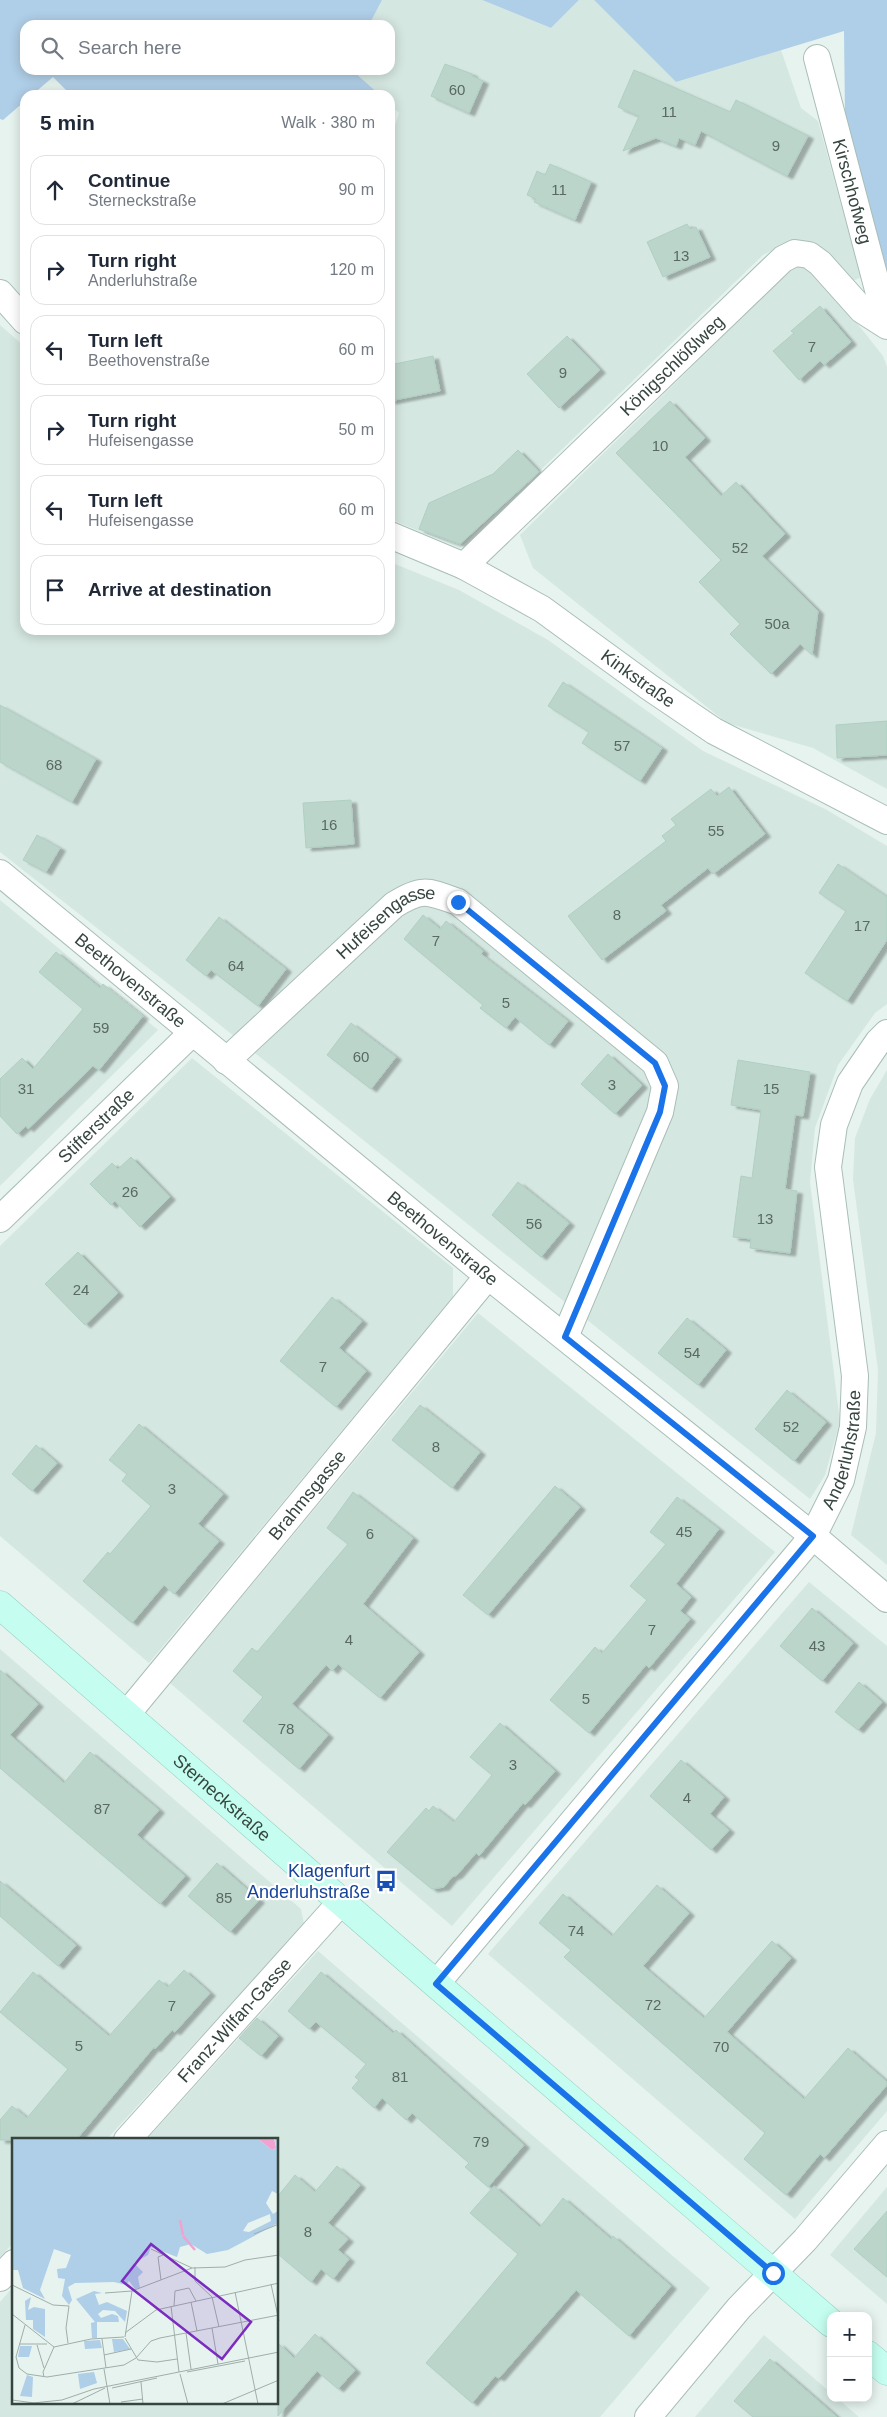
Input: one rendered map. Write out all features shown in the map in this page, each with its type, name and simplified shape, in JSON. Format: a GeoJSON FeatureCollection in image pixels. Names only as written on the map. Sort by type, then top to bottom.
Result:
{"type":"FeatureCollection","features":[{"type":"Feature","properties":{"kind":"street","name":"Kirschhofweg"},"geometry":{"type":"LineString","coordinates":[[817,58],[887,325]]}},
{"type":"Feature","properties":{"kind":"street","name":"Königschlößlweg"},"geometry":{"type":"LineString","coordinates":[[464,566],[783,259],[795,253],[809,255],[820,263],[862,310],[887,325]]}},
{"type":"Feature","properties":{"kind":"street"},"geometry":{"type":"LineString","coordinates":[[0,293],[20,315]]}},
{"type":"Feature","properties":{"kind":"street","name":"Kinkstraße"},"geometry":{"type":"LineString","coordinates":[[395,537],[464,566],[542,609],[649,687],[714,731],[887,821]]}},
{"type":"Feature","properties":{"kind":"street","name":"Beethovenstraße"},"geometry":{"type":"LineString","coordinates":[[0,873],[192,1034],[488,1276],[813,1536],[887,1599]]}},
{"type":"Feature","properties":{"kind":"street","name":"Hufeisengasse"},"geometry":{"type":"LineString","coordinates":[[226,1061],[394,905],[411,894],[431,892],[458,902],[655,1063],[665,1086],[660,1112],[565,1337]]}},
{"type":"Feature","properties":{"kind":"street","name":"Anderluhstraße"},"geometry":{"type":"LineString","coordinates":[[436,1984],[813,1536],[841,1480],[853,1427],[855,1376],[828,1167],[834,1125],[850,1083],[878,1042],[887,1033]]}},
{"type":"Feature","properties":{"kind":"street","name":"Stifterstraße"},"geometry":{"type":"LineString","coordinates":[[0,1219],[192,1034]]}},
{"type":"Feature","properties":{"kind":"street","name":"Brahmsgasse"},"geometry":{"type":"LineString","coordinates":[[126,1715],[488,1276]]}},
{"type":"Feature","properties":{"kind":"street","name":"Sterneckstraße"},"geometry":{"type":"LineString","coordinates":[[0,1605],[436,1984],[827,2320]]}},
{"type":"Feature","properties":{"kind":"street","name":"Franz-Wilfan-Gasse"},"geometry":{"type":"LineString","coordinates":[[129,2138],[342,1901]]}},
{"type":"Feature","properties":{"kind":"street"},"geometry":{"type":"LineString","coordinates":[[648,2417],[739,2308],[805,2240],[887,2144]]}},
{"type":"Feature","properties":{"kind":"street"},"geometry":{"type":"LineString","coordinates":[[0,2278],[12,2265]]}},
{"type":"Feature","properties":{"kind":"street"},"geometry":{"type":"LineString","coordinates":[[870,2357],[887,2372]]}},
{"type":"Feature","properties":{"kind":"shaded area"},"geometry":{"type":"Polygon","coordinates":[[[0,0],[382,0],[372,20],[20,20],[20,75],[358,75],[374,90],[66,90],[53,77],[38,90],[20,90],[20,105],[3,120],[0,119],[0,0]]]}},
{"type":"Feature","properties":{"kind":"shaded area"},"geometry":{"type":"Polygon","coordinates":[[[382,0],[482,0],[551,28],[579,0],[594,0],[676,82],[781,50],[801,108],[818,121],[861,277],[851,282],[819,247],[791,240],[763,255],[460,548],[395,521],[395,126],[399,113],[395,109],[395,90],[374,90],[358,75],[395,75],[395,20],[372,20],[382,0]]]}},
{"type":"Feature","properties":{"kind":"shaded area"},"geometry":{"type":"Polygon","coordinates":[[[482,0],[579,0],[551,28],[482,0]]]}},
{"type":"Feature","properties":{"kind":"shaded area"},"geometry":{"type":"Polygon","coordinates":[[[594,0],[887,0],[887,272],[845,114],[844,31],[676,82],[594,0]]]}},
{"type":"Feature","properties":{"kind":"shaded area"},"geometry":{"type":"Polygon","coordinates":[[[795,266],[814,269],[883,356],[887,367],[887,789],[813,748],[727,723],[533,568],[520,535],[795,266]]]}},
{"type":"Feature","properties":{"kind":"shaded area"},"geometry":{"type":"Polygon","coordinates":[[[0,325],[20,343],[20,635],[395,635],[395,564],[459,590],[548,640],[703,751],[827,810],[887,846],[887,1004],[875,1013],[838,1065],[815,1128],[810,1182],[840,1422],[825,1475],[810,1499],[189,1000],[0,852],[0,325]]]}},
{"type":"Feature","properties":{"kind":"shaded area"},"geometry":{"type":"Polygon","coordinates":[[[0,900],[158,1030],[0,1186],[0,900]]]}},
{"type":"Feature","properties":{"kind":"shaded area"},"geometry":{"type":"Polygon","coordinates":[[[192,1058],[453,1268],[453,1297],[149,1663],[0,1536],[0,1246],[192,1058]]]}},
{"type":"Feature","properties":{"kind":"shaded area"},"geometry":{"type":"Polygon","coordinates":[[[887,1070],[887,1565],[851,1535],[876,1433],[878,1370],[853,1179],[855,1138],[870,1099],[887,1070]]]}},
{"type":"Feature","properties":{"kind":"shaded area"},"geometry":{"type":"Polygon","coordinates":[[[478,1313],[775,1552],[452,1926],[170,1683],[478,1313]]]}},
{"type":"Feature","properties":{"kind":"shaded area"},"geometry":{"type":"Polygon","coordinates":[[[809,1582],[887,1646],[887,2111],[795,2219],[488,1954],[809,1582]]]}},
{"type":"Feature","properties":{"kind":"shaded area"},"geometry":{"type":"Polygon","coordinates":[[[0,1649],[301,1909],[304,1924],[108,2138],[12,2138],[12,2244],[0,2257],[0,1649]]]}},
{"type":"Feature","properties":{"kind":"shaded area"},"geometry":{"type":"Polygon","coordinates":[[[318,1951],[710,2288],[600,2417],[0,2417],[0,2302],[12,2288],[12,2404],[279,2404],[279,2138],[148,2138],[318,1951]]]}},
{"type":"Feature","properties":{"kind":"shaded area"},"geometry":{"type":"Polygon","coordinates":[[[887,2187],[887,2304],[830,2255],[887,2187]]]}},
{"type":"Feature","properties":{"kind":"shaded area"},"geometry":{"type":"Polygon","coordinates":[[[764,2335],[827,2390],[827,2402],[842,2402],[859,2417],[695,2417],[764,2335]]]}},
{"type":"Feature","properties":{"kind":"building"},"geometry":{"type":"Polygon","coordinates":[[[445,64],[472,74],[472,76],[483,81],[469,113],[431,96],[445,64]]]}},
{"type":"Feature","properties":{"kind":"building"},"geometry":{"type":"Polygon","coordinates":[[[634,70],[730,112],[736,100],[808,136],[787,176],[701,131],[695,145],[679,138],[676,146],[656,138],[623,151],[639,116],[618,107],[634,70]]]}},
{"type":"Feature","properties":{"kind":"building"},"geometry":{"type":"Polygon","coordinates":[[[550,164],[591,182],[575,220],[534,202],[536,199],[527,195],[537,171],[545,175],[550,164]]]}},
{"type":"Feature","properties":{"kind":"building"},"geometry":{"type":"Polygon","coordinates":[[[687,224],[690,229],[696,227],[710,257],[663,277],[647,242],[687,224]]]}},
{"type":"Feature","properties":{"kind":"building"},"geometry":{"type":"Polygon","coordinates":[[[820,306],[851,342],[824,365],[820,361],[799,380],[773,351],[794,333],[791,331],[820,306]]]}},
{"type":"Feature","properties":{"kind":"building"},"geometry":{"type":"Polygon","coordinates":[[[567,336],[600,370],[559,408],[527,374],[567,336]]]}},
{"type":"Feature","properties":{"kind":"building"},"geometry":{"type":"Polygon","coordinates":[[[433,356],[440,391],[395,400],[395,364],[433,356]]]}},
{"type":"Feature","properties":{"kind":"building"},"geometry":{"type":"Polygon","coordinates":[[[670,401],[705,438],[685,457],[721,496],[736,482],[785,534],[762,556],[818,611],[812,655],[800,644],[771,674],[730,634],[740,624],[699,582],[721,560],[616,453],[670,401]]]}},
{"type":"Feature","properties":{"kind":"building"},"geometry":{"type":"Polygon","coordinates":[[[518,450],[539,472],[460,544],[419,529],[429,503],[493,474],[518,450]]]}},
{"type":"Feature","properties":{"kind":"building"},"geometry":{"type":"Polygon","coordinates":[[[563,682],[662,748],[640,781],[582,743],[589,732],[548,706],[563,682]]]}},
{"type":"Feature","properties":{"kind":"building"},"geometry":{"type":"Polygon","coordinates":[[[0,705],[96,759],[72,802],[0,762],[0,705]]]}},
{"type":"Feature","properties":{"kind":"building"},"geometry":{"type":"Polygon","coordinates":[[[887,721],[887,755],[837,758],[836,725],[887,721]]]}},
{"type":"Feature","properties":{"kind":"building"},"geometry":{"type":"Polygon","coordinates":[[[729,787],[765,834],[713,874],[708,868],[661,905],[666,911],[602,960],[568,916],[666,841],[662,836],[676,825],[671,819],[711,789],[717,796],[729,787]]]}},
{"type":"Feature","properties":{"kind":"building"},"geometry":{"type":"Polygon","coordinates":[[[351,800],[354,844],[306,848],[303,803],[351,800]]]}},
{"type":"Feature","properties":{"kind":"building"},"geometry":{"type":"Polygon","coordinates":[[[37,835],[60,848],[46,872],[23,860],[37,835]]]}},
{"type":"Feature","properties":{"kind":"building"},"geometry":{"type":"Polygon","coordinates":[[[838,864],[887,897],[887,940],[847,1001],[805,973],[846,911],[819,893],[838,864]]]}},
{"type":"Feature","properties":{"kind":"building"},"geometry":{"type":"Polygon","coordinates":[[[423,915],[440,929],[446,921],[483,951],[481,954],[568,1021],[549,1045],[515,1017],[506,1028],[480,1008],[483,1005],[404,939],[423,915]]]}},
{"type":"Feature","properties":{"kind":"building"},"geometry":{"type":"Polygon","coordinates":[[[219,917],[286,969],[258,1006],[211,970],[206,976],[186,960],[219,917]]]}},
{"type":"Feature","properties":{"kind":"building"},"geometry":{"type":"Polygon","coordinates":[[[56,952],[100,988],[103,984],[143,1016],[99,1070],[93,1066],[28,1129],[26,1126],[17,1134],[0,1116],[0,1079],[22,1058],[33,1069],[83,1009],[39,972],[56,952]]]}},
{"type":"Feature","properties":{"kind":"building"},"geometry":{"type":"Polygon","coordinates":[[[351,1023],[396,1057],[371,1089],[327,1055],[351,1023]]]}},
{"type":"Feature","properties":{"kind":"building"},"geometry":{"type":"Polygon","coordinates":[[[608,1054],[642,1085],[615,1114],[581,1084],[608,1054]]]}},
{"type":"Feature","properties":{"kind":"building"},"geometry":{"type":"Polygon","coordinates":[[[738,1060],[810,1072],[803,1116],[795,1115],[785,1189],[797,1191],[790,1253],[750,1248],[751,1239],[733,1237],[741,1176],[752,1178],[761,1110],[731,1105],[738,1060]]]}},
{"type":"Feature","properties":{"kind":"building"},"geometry":{"type":"Polygon","coordinates":[[[131,1157],[170,1197],[140,1227],[115,1201],[111,1205],[90,1184],[112,1163],[118,1169],[131,1157]]]}},
{"type":"Feature","properties":{"kind":"building"},"geometry":{"type":"Polygon","coordinates":[[[518,1182],[569,1223],[541,1257],[492,1215],[518,1182]]]}},
{"type":"Feature","properties":{"kind":"building"},"geometry":{"type":"Polygon","coordinates":[[[78,1252],[118,1293],[85,1325],[45,1284],[78,1252]]]}},
{"type":"Feature","properties":{"kind":"building"},"geometry":{"type":"Polygon","coordinates":[[[332,1297],[362,1321],[339,1348],[366,1371],[336,1407],[280,1361],[332,1297]]]}},
{"type":"Feature","properties":{"kind":"building"},"geometry":{"type":"Polygon","coordinates":[[[687,1318],[726,1350],[698,1385],[658,1353],[687,1318]]]}},
{"type":"Feature","properties":{"kind":"building"},"geometry":{"type":"Polygon","coordinates":[[[787,1390],[826,1422],[794,1461],[755,1429],[787,1390]]]}},
{"type":"Feature","properties":{"kind":"building"},"geometry":{"type":"Polygon","coordinates":[[[420,1405],[480,1452],[452,1488],[392,1440],[420,1405]]]}},
{"type":"Feature","properties":{"kind":"building"},"geometry":{"type":"Polygon","coordinates":[[[139,1424],[223,1494],[198,1524],[219,1541],[174,1594],[164,1585],[132,1623],[83,1581],[108,1552],[110,1554],[151,1506],[122,1481],[127,1474],[109,1460],[139,1424]]]}},
{"type":"Feature","properties":{"kind":"building"},"geometry":{"type":"Polygon","coordinates":[[[36,1445],[57,1463],[32,1491],[12,1474],[36,1445]]]}},
{"type":"Feature","properties":{"kind":"building"},"geometry":{"type":"Polygon","coordinates":[[[555,1486],[580,1507],[488,1615],[463,1595],[555,1486]]]}},
{"type":"Feature","properties":{"kind":"building"},"geometry":{"type":"Polygon","coordinates":[[[353,1492],[413,1538],[363,1604],[419,1652],[380,1698],[338,1664],[332,1671],[326,1665],[292,1704],[328,1735],[299,1769],[243,1721],[263,1697],[233,1671],[252,1648],[257,1652],[348,1544],[327,1528],[353,1492]]]}},
{"type":"Feature","properties":{"kind":"building"},"geometry":{"type":"Polygon","coordinates":[[[677,1497],[719,1529],[676,1584],[691,1597],[680,1611],[690,1619],[649,1668],[646,1665],[589,1733],[550,1700],[595,1647],[602,1653],[647,1600],[630,1586],[666,1544],[650,1532],[677,1497]]]}},
{"type":"Feature","properties":{"kind":"building"},"geometry":{"type":"Polygon","coordinates":[[[812,1608],[853,1643],[822,1681],[780,1646],[812,1608]]]}},
{"type":"Feature","properties":{"kind":"building"},"geometry":{"type":"Polygon","coordinates":[[[0,1670],[38,1704],[10,1735],[64,1783],[90,1752],[159,1810],[137,1835],[185,1876],[160,1904],[0,1768],[0,1670]]]}},
{"type":"Feature","properties":{"kind":"building"},"geometry":{"type":"Polygon","coordinates":[[[859,1682],[882,1702],[858,1730],[835,1712],[859,1682]]]}},
{"type":"Feature","properties":{"kind":"building"},"geometry":{"type":"Polygon","coordinates":[[[500,1723],[555,1771],[525,1805],[523,1803],[479,1856],[476,1853],[444,1887],[432,1889],[387,1852],[426,1808],[429,1811],[433,1806],[454,1822],[492,1775],[470,1757],[500,1723]]]}},
{"type":"Feature","properties":{"kind":"building"},"geometry":{"type":"Polygon","coordinates":[[[681,1760],[724,1797],[710,1814],[729,1830],[711,1850],[650,1796],[681,1760]]]}},
{"type":"Feature","properties":{"kind":"building"},"geometry":{"type":"Polygon","coordinates":[[[217,1863],[259,1900],[230,1932],[188,1896],[217,1863]]]}},
{"type":"Feature","properties":{"kind":"building"},"geometry":{"type":"Polygon","coordinates":[[[0,1881],[76,1945],[58,1966],[0,1916],[0,1881]]]}},
{"type":"Feature","properties":{"kind":"building"},"geometry":{"type":"Polygon","coordinates":[[[657,1885],[689,1913],[643,1966],[704,2018],[772,1941],[791,1958],[727,2032],[804,2099],[848,2048],[887,2082],[887,2085],[824,2158],[820,2154],[786,2195],[744,2159],[765,2133],[564,1957],[571,1950],[539,1923],[563,1894],[612,1936],[657,1885]]]}},
{"type":"Feature","properties":{"kind":"building"},"geometry":{"type":"Polygon","coordinates":[[[184,1970],[210,1993],[175,2032],[172,2030],[155,2049],[154,2047],[78,2138],[12,2138],[12,2140],[0,2140],[0,2120],[12,2106],[27,2118],[68,2069],[0,2012],[33,1972],[109,2036],[159,1980],[168,1987],[184,1970]]]}},
{"type":"Feature","properties":{"kind":"building"},"geometry":{"type":"Polygon","coordinates":[[[321,1972],[393,2033],[396,2030],[524,2145],[488,2187],[465,2167],[469,2163],[412,2113],[406,2120],[382,2098],[374,2108],[352,2088],[359,2080],[355,2077],[366,2064],[316,2022],[309,2029],[288,2011],[321,1972]]]}},
{"type":"Feature","properties":{"kind":"building"},"geometry":{"type":"Polygon","coordinates":[[[257,2018],[278,2036],[261,2056],[239,2038],[257,2018]]]}},
{"type":"Feature","properties":{"kind":"building"},"geometry":{"type":"Polygon","coordinates":[[[337,2166],[360,2185],[328,2223],[348,2239],[338,2250],[349,2259],[333,2279],[321,2269],[311,2282],[279,2255],[279,2195],[295,2175],[315,2192],[337,2166]]]}},
{"type":"Feature","properties":{"kind":"building"},"geometry":{"type":"Polygon","coordinates":[[[494,2186],[540,2227],[563,2198],[611,2239],[613,2236],[671,2286],[629,2336],[576,2290],[499,2378],[495,2376],[472,2403],[426,2363],[518,2254],[470,2213],[494,2186]]]}},
{"type":"Feature","properties":{"kind":"building"},"geometry":{"type":"Polygon","coordinates":[[[887,2211],[887,2277],[854,2249],[887,2211]]]}},
{"type":"Feature","properties":{"kind":"building"},"geometry":{"type":"Polygon","coordinates":[[[315,2334],[355,2370],[338,2389],[317,2371],[278,2416],[279,2344],[294,2358],[315,2334]]]}},
{"type":"Feature","properties":{"kind":"building"},"geometry":{"type":"Polygon","coordinates":[[[770,2359],[837,2417],[753,2417],[734,2401],[770,2359]]]}},
{"type":"Feature","properties":{"kind":"place","name":"Klagenfurt Anderluhstraße"},"geometry":{"type":"Point","coordinates":[386,1881]}},
{"type":"Feature","properties":{"kind":"route"},"geometry":{"type":"LineString","coordinates":[[458,902],[655,1063],[665,1086],[660,1112],[565,1337],[813,1536],[436,1984],[773,2273]]}}]}
